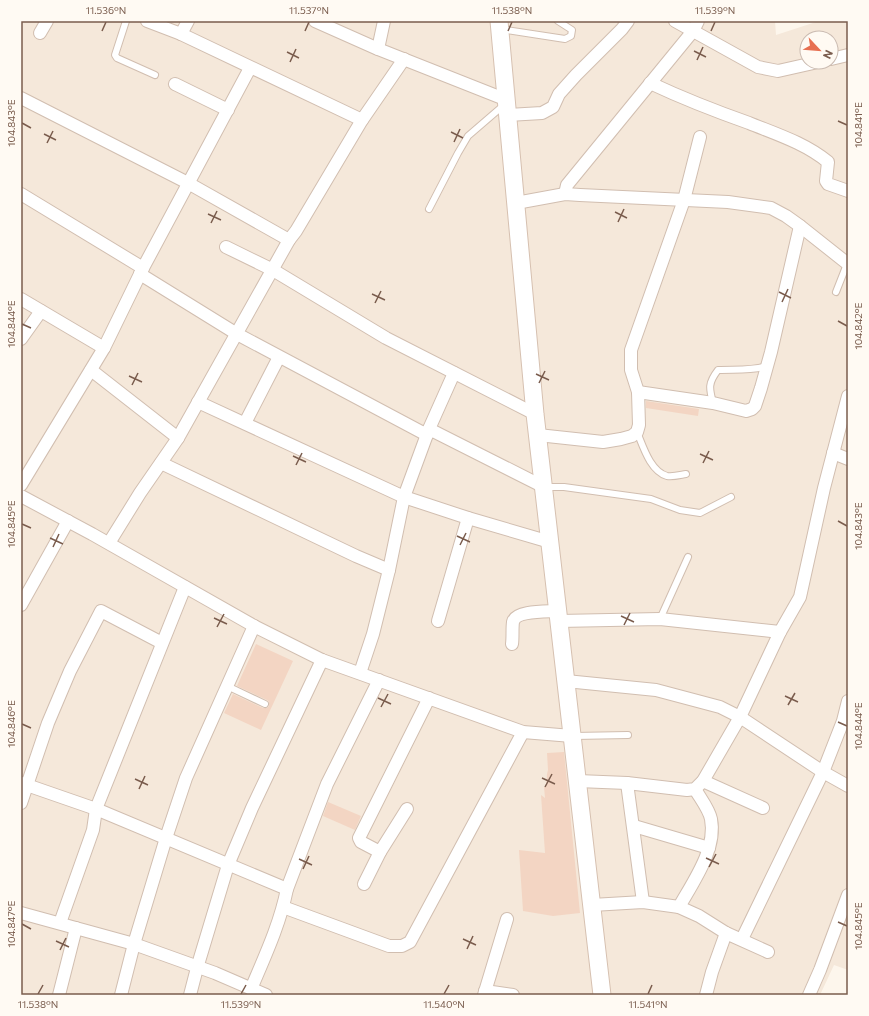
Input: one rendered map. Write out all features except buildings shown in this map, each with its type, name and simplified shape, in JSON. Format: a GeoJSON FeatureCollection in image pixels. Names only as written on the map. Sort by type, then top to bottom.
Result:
{"type":"FeatureCollection","features":[{"type":"Feature","properties":{"kind":"street"},"geometry":{"type":"LineString","coordinates":[[40,33],[47,21]]}},
{"type":"Feature","properties":{"kind":"street"},"geometry":{"type":"LineString","coordinates":[[147,21],[181,34],[362,120]]}},
{"type":"Feature","properties":{"kind":"street"},"geometry":{"type":"LineString","coordinates":[[181,34],[188,21]]}},
{"type":"Feature","properties":{"kind":"street"},"geometry":{"type":"LineString","coordinates":[[315,21],[404,59],[507,106],[542,113],[553,107],[559,94],[567,84],[622,29],[628,21]]}},
{"type":"Feature","properties":{"kind":"street"},"geometry":{"type":"LineString","coordinates":[[378,48],[384,21]]}},
{"type":"Feature","properties":{"kind":"street"},"geometry":{"type":"LineString","coordinates":[[675,21],[695,26],[758,67],[778,71],[799,66]]}},
{"type":"Feature","properties":{"kind":"street"},"geometry":{"type":"LineString","coordinates":[[500,25],[535,414],[602,995]]}},
{"type":"Feature","properties":{"kind":"street"},"geometry":{"type":"LineString","coordinates":[[565,194],[567,185],[695,26]]}},
{"type":"Feature","properties":{"kind":"street"},"geometry":{"type":"LineString","coordinates":[[109,543],[140,493],[178,438],[289,240],[296,231],[362,120],[404,59]]}},
{"type":"Feature","properties":{"kind":"street"},"geometry":{"type":"LineString","coordinates":[[21,485],[104,348],[142,271],[250,68]]}},
{"type":"Feature","properties":{"kind":"street"},"geometry":{"type":"LineString","coordinates":[[650,83],[682,98],[791,140],[809,149],[828,162],[826,181],[828,184],[848,190]]}},
{"type":"Feature","properties":{"kind":"street"},"geometry":{"type":"LineString","coordinates":[[175,84],[228,110]]}},
{"type":"Feature","properties":{"kind":"street"},"geometry":{"type":"LineString","coordinates":[[21,98],[188,183],[289,240]]}},
{"type":"Feature","properties":{"kind":"street"},"geometry":{"type":"LineString","coordinates":[[538,435],[602,442],[632,436],[637,432],[639,425],[638,392],[631,370],[632,350],[684,200],[700,136]]}},
{"type":"Feature","properties":{"kind":"street"},"geometry":{"type":"LineString","coordinates":[[21,194],[237,334],[279,357],[428,432],[544,487]]}},
{"type":"Feature","properties":{"kind":"street"},"geometry":{"type":"LineString","coordinates":[[516,202],[565,194],[728,202],[771,208],[800,226],[848,264]]}},
{"type":"Feature","properties":{"kind":"street"},"geometry":{"type":"LineString","coordinates":[[638,392],[713,403],[746,411],[755,406],[771,352],[800,226]]}},
{"type":"Feature","properties":{"kind":"street"},"geometry":{"type":"LineString","coordinates":[[226,247],[273,270],[386,338],[535,414]]}},
{"type":"Feature","properties":{"kind":"street"},"geometry":{"type":"LineString","coordinates":[[21,299],[104,348]]}},
{"type":"Feature","properties":{"kind":"street"},"geometry":{"type":"LineString","coordinates":[[21,339],[41,311]]}},
{"type":"Feature","properties":{"kind":"street"},"geometry":{"type":"LineString","coordinates":[[245,423],[279,357]]}},
{"type":"Feature","properties":{"kind":"street"},"geometry":{"type":"LineString","coordinates":[[91,370],[178,438]]}},
{"type":"Feature","properties":{"kind":"street"},"geometry":{"type":"LineString","coordinates":[[360,673],[389,570],[404,497],[428,432],[454,373]]}},
{"type":"Feature","properties":{"kind":"street"},"geometry":{"type":"LineString","coordinates":[[578,781],[627,783],[687,790],[699,785],[740,717],[780,632],[800,597],[833,453],[848,396]]}},
{"type":"Feature","properties":{"kind":"street"},"geometry":{"type":"LineString","coordinates":[[198,402],[404,497],[468,518],[550,542]]}},
{"type":"Feature","properties":{"kind":"street"},"geometry":{"type":"LineString","coordinates":[[833,453],[848,459]]}},
{"type":"Feature","properties":{"kind":"street"},"geometry":{"type":"LineString","coordinates":[[161,463],[356,556],[389,570]]}},
{"type":"Feature","properties":{"kind":"street"},"geometry":{"type":"LineString","coordinates":[[21,496],[109,543],[254,626],[322,660],[523,732],[572,736]]}},
{"type":"Feature","properties":{"kind":"street"},"geometry":{"type":"LineString","coordinates":[[438,621],[468,518]]}},
{"type":"Feature","properties":{"kind":"street"},"geometry":{"type":"LineString","coordinates":[[21,605],[68,521]]}},
{"type":"Feature","properties":{"kind":"street"},"geometry":{"type":"LineString","coordinates":[[60,923],[93,830],[96,809],[185,587]]}},
{"type":"Feature","properties":{"kind":"street"},"geometry":{"type":"LineString","coordinates":[[21,803],[24,784],[48,723],[70,671],[101,611],[162,643]]}},
{"type":"Feature","properties":{"kind":"street"},"geometry":{"type":"LineString","coordinates":[[512,644],[514,621],[517,616],[525,613],[558,616],[660,619],[780,632]]}},
{"type":"Feature","properties":{"kind":"street"},"geometry":{"type":"LineString","coordinates":[[121,995],[134,944],[186,778],[254,626]]}},
{"type":"Feature","properties":{"kind":"street"},"geometry":{"type":"LineString","coordinates":[[190,995],[228,865],[252,808],[322,660]]}},
{"type":"Feature","properties":{"kind":"street"},"geometry":{"type":"LineString","coordinates":[[251,989],[275,932],[287,889],[326,784],[379,680]]}},
{"type":"Feature","properties":{"kind":"street"},"geometry":{"type":"LineString","coordinates":[[566,681],[656,690],[720,707],[740,717],[822,772],[848,786]]}},
{"type":"Feature","properties":{"kind":"street"},"geometry":{"type":"LineString","coordinates":[[380,852],[360,842],[358,838],[429,698]]}},
{"type":"Feature","properties":{"kind":"street"},"geometry":{"type":"LineString","coordinates":[[742,939],[822,772],[843,721],[848,701]]}},
{"type":"Feature","properties":{"kind":"street"},"geometry":{"type":"LineString","coordinates":[[283,907],[389,946],[402,946],[410,942],[523,732]]}},
{"type":"Feature","properties":{"kind":"street"},"geometry":{"type":"LineString","coordinates":[[627,783],[634,826],[643,902]]}},
{"type":"Feature","properties":{"kind":"street"},"geometry":{"type":"LineString","coordinates":[[24,784],[96,809],[287,889]]}},
{"type":"Feature","properties":{"kind":"street"},"geometry":{"type":"LineString","coordinates":[[699,785],[763,808]]}},
{"type":"Feature","properties":{"kind":"street"},"geometry":{"type":"LineString","coordinates":[[679,907],[698,874],[709,848],[711,819],[699,785]]}},
{"type":"Feature","properties":{"kind":"street"},"geometry":{"type":"LineString","coordinates":[[364,884],[380,852],[408,809]]}},
{"type":"Feature","properties":{"kind":"street"},"geometry":{"type":"LineString","coordinates":[[634,826],[709,848]]}},
{"type":"Feature","properties":{"kind":"street"},"geometry":{"type":"LineString","coordinates":[[809,995],[848,895]]}},
{"type":"Feature","properties":{"kind":"street"},"geometry":{"type":"LineString","coordinates":[[592,905],[643,902],[679,907],[699,916],[726,933],[768,952]]}},
{"type":"Feature","properties":{"kind":"street"},"geometry":{"type":"LineString","coordinates":[[21,913],[134,944],[197,968],[215,973],[266,995]]}},
{"type":"Feature","properties":{"kind":"street"},"geometry":{"type":"LineString","coordinates":[[507,920],[484,993],[514,995]]}},
{"type":"Feature","properties":{"kind":"street"},"geometry":{"type":"LineString","coordinates":[[59,995],[76,928]]}},
{"type":"Feature","properties":{"kind":"street"},"geometry":{"type":"LineString","coordinates":[[706,995],[712,972],[726,933]]}},
{"type":"Feature","properties":{"kind":"lane"},"geometry":{"type":"LineString","coordinates":[[126,21],[115,56],[155,75]]}},
{"type":"Feature","properties":{"kind":"lane"},"geometry":{"type":"LineString","coordinates":[[500,25],[565,39],[571,36],[572,30],[558,21]]}},
{"type":"Feature","properties":{"kind":"lane"},"geometry":{"type":"LineString","coordinates":[[429,209],[468,136],[507,106]]}},
{"type":"Feature","properties":{"kind":"lane"},"geometry":{"type":"LineString","coordinates":[[836,292],[848,264]]}},
{"type":"Feature","properties":{"kind":"lane"},"geometry":{"type":"LineString","coordinates":[[713,403],[710,380],[718,370],[749,370],[767,366]]}},
{"type":"Feature","properties":{"kind":"lane"},"geometry":{"type":"LineString","coordinates":[[637,432],[651,462],[660,472],[668,476],[686,474]]}},
{"type":"Feature","properties":{"kind":"lane"},"geometry":{"type":"LineString","coordinates":[[544,487],[564,487],[651,499],[680,510],[700,513],[731,497]]}},
{"type":"Feature","properties":{"kind":"lane"},"geometry":{"type":"LineString","coordinates":[[660,619],[688,557]]}},
{"type":"Feature","properties":{"kind":"lane"},"geometry":{"type":"LineString","coordinates":[[227,686],[265,704]]}},
{"type":"Feature","properties":{"kind":"lane"},"geometry":{"type":"LineString","coordinates":[[572,736],[628,735]]}},
{"type":"Feature","properties":{"kind":"shaded area"},"geometry":{"type":"Polygon","coordinates":[[[21,21],[775,21],[776,35],[819,21],[848,21],[848,970],[834,965],[820,995],[21,995],[21,21]]]}}]}
